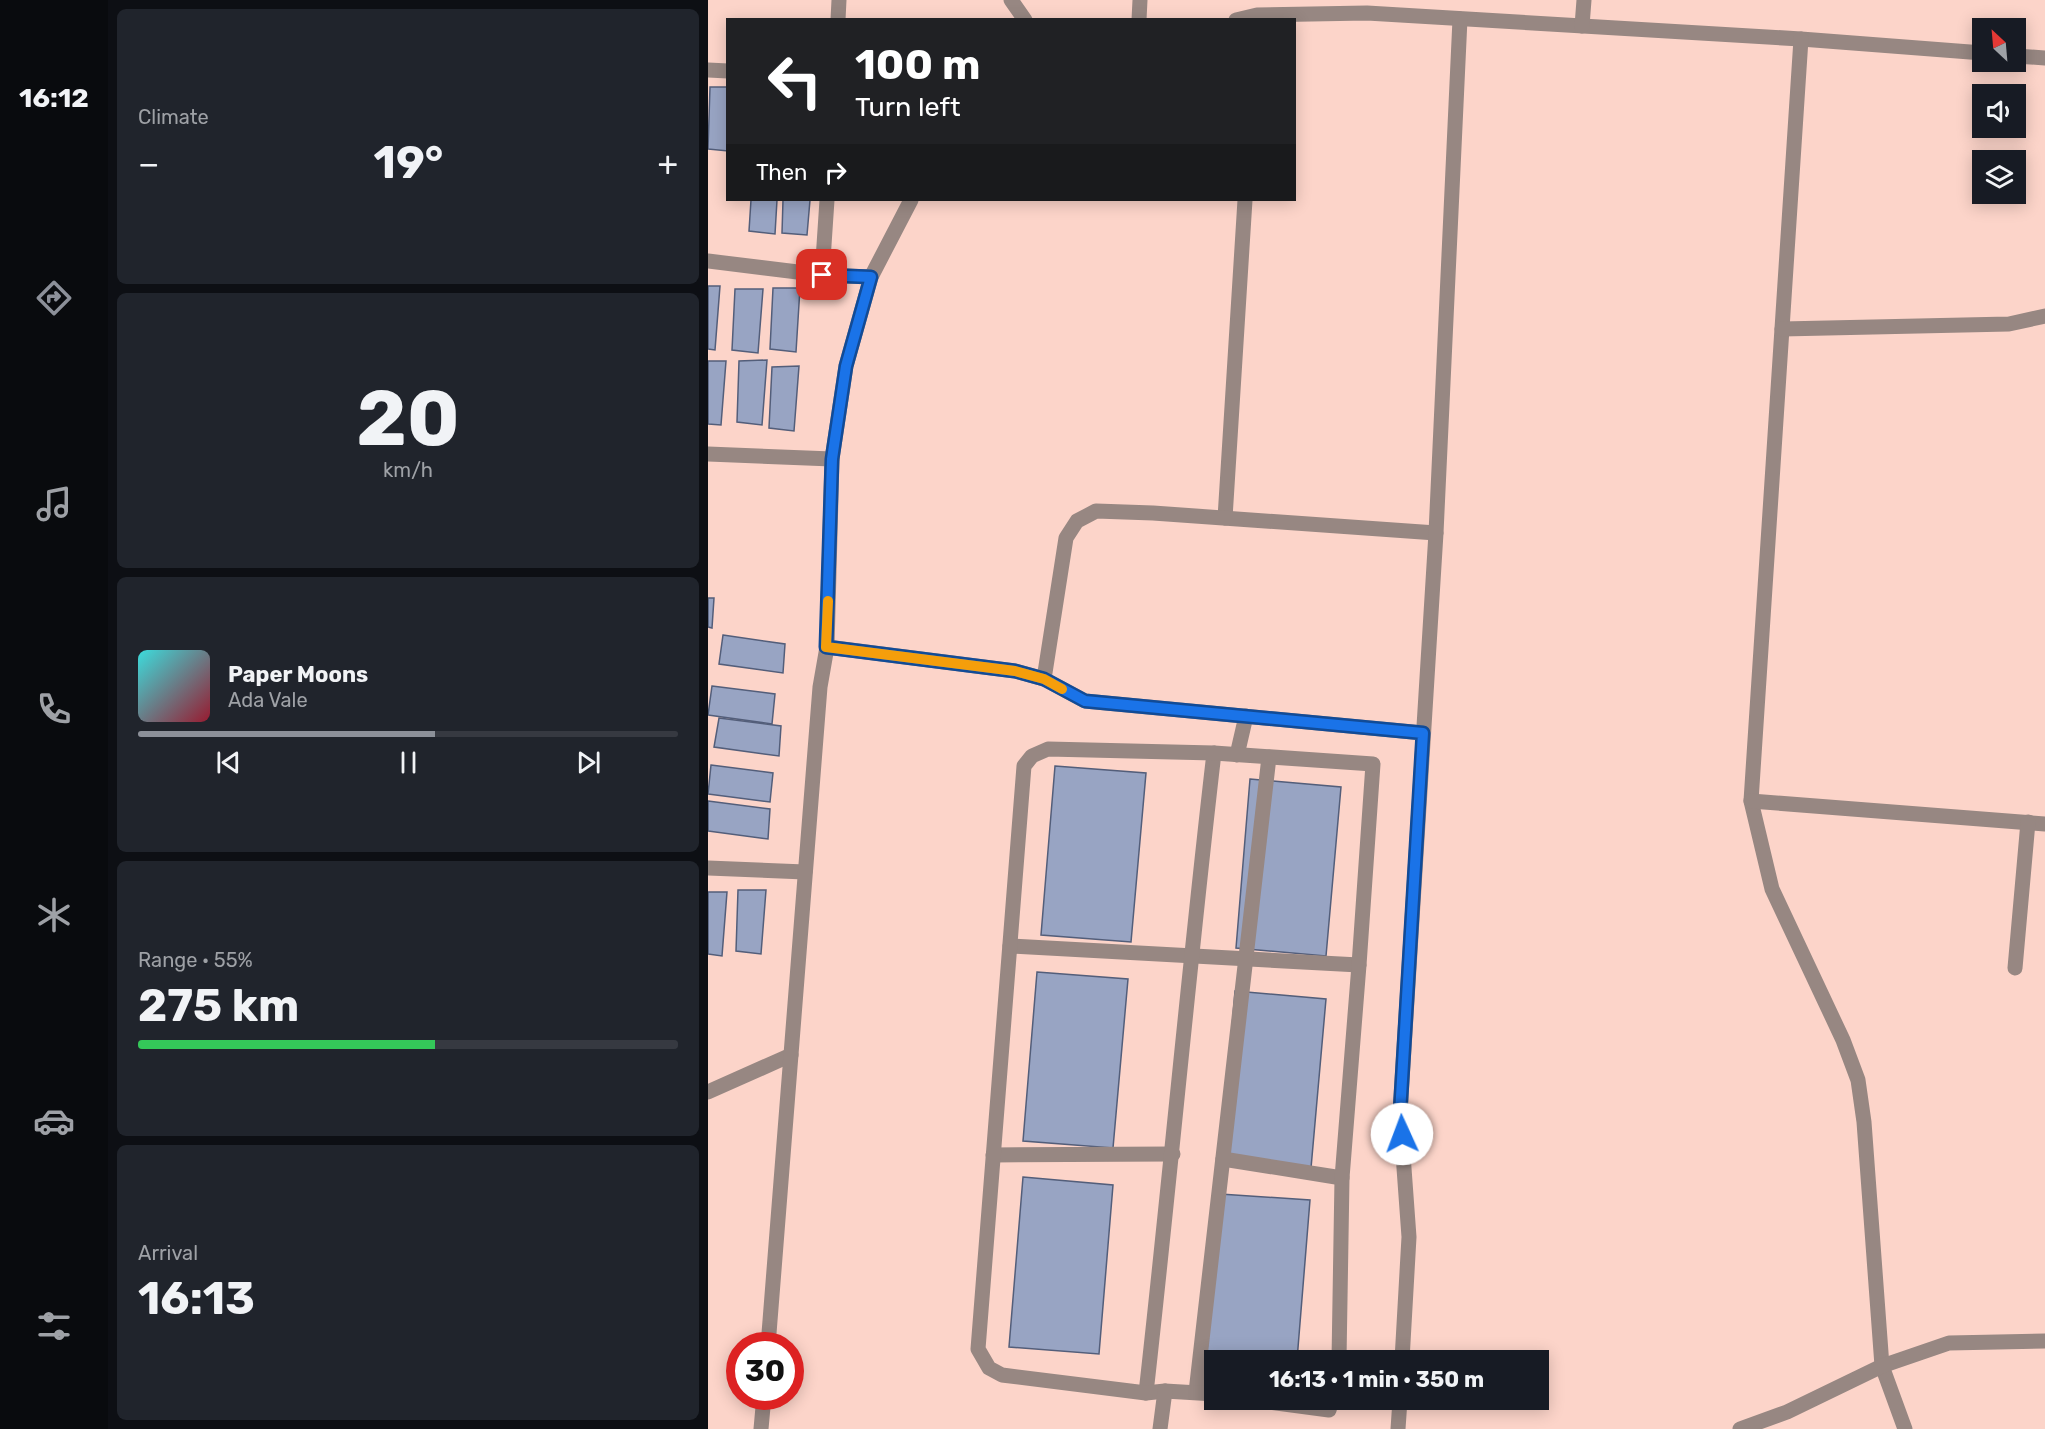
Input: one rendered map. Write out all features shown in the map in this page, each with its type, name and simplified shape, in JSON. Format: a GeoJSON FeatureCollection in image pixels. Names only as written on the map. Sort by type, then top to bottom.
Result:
{"type":"FeatureCollection","features":[{"type":"Feature","properties":{"kind":"street"},"geometry":{"type":"LineString","coordinates":[[838,18],[839,0]]}},
{"type":"Feature","properties":{"kind":"street"},"geometry":{"type":"LineString","coordinates":[[1011,0],[1023,18]]}},
{"type":"Feature","properties":{"kind":"street"},"geometry":{"type":"LineString","coordinates":[[1139,18],[1140,0]]}},
{"type":"Feature","properties":{"kind":"street"},"geometry":{"type":"LineString","coordinates":[[1582,26],[1584,0]]}},
{"type":"Feature","properties":{"kind":"street"},"geometry":{"type":"LineString","coordinates":[[1257,17],[1299,7],[1972,52]]}},
{"type":"Feature","properties":{"kind":"street"},"geometry":{"type":"LineString","coordinates":[[1403,1350],[1409,1237],[1400,1113],[1436,533],[1460,19]]}},
{"type":"Feature","properties":{"kind":"street"},"geometry":{"type":"LineString","coordinates":[[1801,39],[1751,801],[1772,889],[1843,1040],[1858,1080],[1864,1122],[1882,1366],[1905,1429]]}},
{"type":"Feature","properties":{"kind":"street"},"geometry":{"type":"LineString","coordinates":[[2026,57],[2045,58]]}},
{"type":"Feature","properties":{"kind":"street"},"geometry":{"type":"LineString","coordinates":[[708,70],[726,71]]}},
{"type":"Feature","properties":{"kind":"street"},"geometry":{"type":"LineString","coordinates":[[822,275],[827,201]]}},
{"type":"Feature","properties":{"kind":"street"},"geometry":{"type":"LineString","coordinates":[[769,1332],[820,687],[826,647],[832,459],[846,366],[871,277],[910,201]]}},
{"type":"Feature","properties":{"kind":"street"},"geometry":{"type":"LineString","coordinates":[[1225,518],[1245,201]]}},
{"type":"Feature","properties":{"kind":"street"},"geometry":{"type":"LineString","coordinates":[[708,261],[822,275],[871,277]]}},
{"type":"Feature","properties":{"kind":"street"},"geometry":{"type":"LineString","coordinates":[[1782,329],[2009,324],[2045,316]]}},
{"type":"Feature","properties":{"kind":"street"},"geometry":{"type":"LineString","coordinates":[[708,454],[832,459]]}},
{"type":"Feature","properties":{"kind":"street"},"geometry":{"type":"LineString","coordinates":[[1044,679],[1066,538],[1077,521],[1096,511],[1436,533]]}},
{"type":"Feature","properties":{"kind":"street"},"geometry":{"type":"LineString","coordinates":[[826,647],[1015,671],[1044,679],[1085,701],[1423,733]]}},
{"type":"Feature","properties":{"kind":"street"},"geometry":{"type":"LineString","coordinates":[[1238,755],[1246,716]]}},
{"type":"Feature","properties":{"kind":"street"},"geometry":{"type":"LineString","coordinates":[[1204,1393],[1165,1391],[1146,1393],[1002,1376],[988,1368],[978,1349],[1024,765],[1032,756],[1048,749],[1214,753],[1373,764],[1342,1178],[1340,1350]]}},
{"type":"Feature","properties":{"kind":"street"},"geometry":{"type":"LineString","coordinates":[[1146,1393],[1214,753]]}},
{"type":"Feature","properties":{"kind":"street"},"geometry":{"type":"LineString","coordinates":[[1196,1392],[1269,757]]}},
{"type":"Feature","properties":{"kind":"street"},"geometry":{"type":"LineString","coordinates":[[1751,801],[2045,824]]}},
{"type":"Feature","properties":{"kind":"street"},"geometry":{"type":"LineString","coordinates":[[2015,968],[2028,822]]}},
{"type":"Feature","properties":{"kind":"street"},"geometry":{"type":"LineString","coordinates":[[708,868],[805,872]]}},
{"type":"Feature","properties":{"kind":"street"},"geometry":{"type":"LineString","coordinates":[[1010,946],[1359,965]]}},
{"type":"Feature","properties":{"kind":"street"},"geometry":{"type":"LineString","coordinates":[[708,1092],[791,1055]]}},
{"type":"Feature","properties":{"kind":"street"},"geometry":{"type":"LineString","coordinates":[[993,1155],[1173,1154]]}},
{"type":"Feature","properties":{"kind":"street"},"geometry":{"type":"LineString","coordinates":[[1223,1159],[1342,1178]]}},
{"type":"Feature","properties":{"kind":"street"},"geometry":{"type":"LineString","coordinates":[[1740,1429],[1786,1412],[1882,1366],[1949,1343],[2045,1341]]}},
{"type":"Feature","properties":{"kind":"street"},"geometry":{"type":"LineString","coordinates":[[1160,1429],[1165,1391]]}},
{"type":"Feature","properties":{"kind":"street"},"geometry":{"type":"LineString","coordinates":[[761,1429],[763,1410]]}},
{"type":"Feature","properties":{"kind":"street"},"geometry":{"type":"LineString","coordinates":[[1398,1429],[1399,1410]]}},
{"type":"Feature","properties":{"kind":"building"},"geometry":{"type":"Polygon","coordinates":[[[710,87],[726,87],[726,151],[708,149],[710,87]]]}},
{"type":"Feature","properties":{"kind":"building"},"geometry":{"type":"Polygon","coordinates":[[[751,201],[777,201],[775,234],[749,231],[751,201]]]}},
{"type":"Feature","properties":{"kind":"building"},"geometry":{"type":"Polygon","coordinates":[[[783,201],[810,201],[807,235],[782,233],[783,201]]]}},
{"type":"Feature","properties":{"kind":"building"},"geometry":{"type":"Polygon","coordinates":[[[708,286],[720,286],[715,350],[708,349],[708,286]]]}},
{"type":"Feature","properties":{"kind":"building"},"geometry":{"type":"Polygon","coordinates":[[[773,288],[800,288],[796,352],[770,349],[773,288]]]}},
{"type":"Feature","properties":{"kind":"building"},"geometry":{"type":"Polygon","coordinates":[[[735,289],[763,289],[758,353],[732,350],[735,289]]]}},
{"type":"Feature","properties":{"kind":"building"},"geometry":{"type":"Polygon","coordinates":[[[767,360],[762,425],[737,422],[739,361],[767,360]]]}},
{"type":"Feature","properties":{"kind":"building"},"geometry":{"type":"Polygon","coordinates":[[[708,361],[726,361],[721,425],[708,424],[708,361]]]}},
{"type":"Feature","properties":{"kind":"building"},"geometry":{"type":"Polygon","coordinates":[[[799,366],[794,431],[769,428],[772,367],[799,366]]]}},
{"type":"Feature","properties":{"kind":"building"},"geometry":{"type":"Polygon","coordinates":[[[708,598],[714,598],[712,628],[708,627],[708,598]]]}},
{"type":"Feature","properties":{"kind":"building"},"geometry":{"type":"Polygon","coordinates":[[[723,635],[785,644],[783,673],[719,664],[723,635]]]}},
{"type":"Feature","properties":{"kind":"building"},"geometry":{"type":"Polygon","coordinates":[[[712,686],[775,694],[772,724],[708,715],[712,686]]]}},
{"type":"Feature","properties":{"kind":"building"},"geometry":{"type":"Polygon","coordinates":[[[719,718],[781,726],[779,756],[714,747],[719,718]]]}},
{"type":"Feature","properties":{"kind":"building"},"geometry":{"type":"Polygon","coordinates":[[[711,765],[773,773],[770,802],[708,794],[711,765]]]}},
{"type":"Feature","properties":{"kind":"building"},"geometry":{"type":"Polygon","coordinates":[[[1055,766],[1146,773],[1131,942],[1041,935],[1055,766]]]}},
{"type":"Feature","properties":{"kind":"building"},"geometry":{"type":"Polygon","coordinates":[[[1250,779],[1341,787],[1326,956],[1236,948],[1250,779]]]}},
{"type":"Feature","properties":{"kind":"building"},"geometry":{"type":"Polygon","coordinates":[[[708,801],[770,809],[768,839],[708,831],[708,801]]]}},
{"type":"Feature","properties":{"kind":"building"},"geometry":{"type":"Polygon","coordinates":[[[738,890],[766,890],[761,954],[736,951],[738,890]]]}},
{"type":"Feature","properties":{"kind":"building"},"geometry":{"type":"Polygon","coordinates":[[[708,892],[727,892],[722,956],[708,954],[708,892]]]}},
{"type":"Feature","properties":{"kind":"building"},"geometry":{"type":"Polygon","coordinates":[[[1037,972],[1128,979],[1113,1148],[1023,1141],[1037,972]]]}},
{"type":"Feature","properties":{"kind":"building"},"geometry":{"type":"Polygon","coordinates":[[[1235,991],[1326,999],[1311,1168],[1221,1161],[1235,991]]]}},
{"type":"Feature","properties":{"kind":"building"},"geometry":{"type":"Polygon","coordinates":[[[1023,1177],[1113,1185],[1099,1354],[1009,1347],[1023,1177]]]}},
{"type":"Feature","properties":{"kind":"building"},"geometry":{"type":"Polygon","coordinates":[[[1220,1194],[1310,1200],[1298,1350],[1207,1350],[1220,1194]]]}},
{"type":"Feature","properties":{"kind":"slow traffic"},"geometry":{"type":"LineString","coordinates":[[828,601],[826,647],[1015,671],[1044,679],[1062,689]]}},
{"type":"Feature","properties":{"kind":"route"},"geometry":{"type":"LineString","coordinates":[[822,275],[871,277],[846,366],[832,459],[826,647],[1015,671],[1044,679],[1085,701],[1423,733],[1400,1113],[1402,1134]]}}]}
